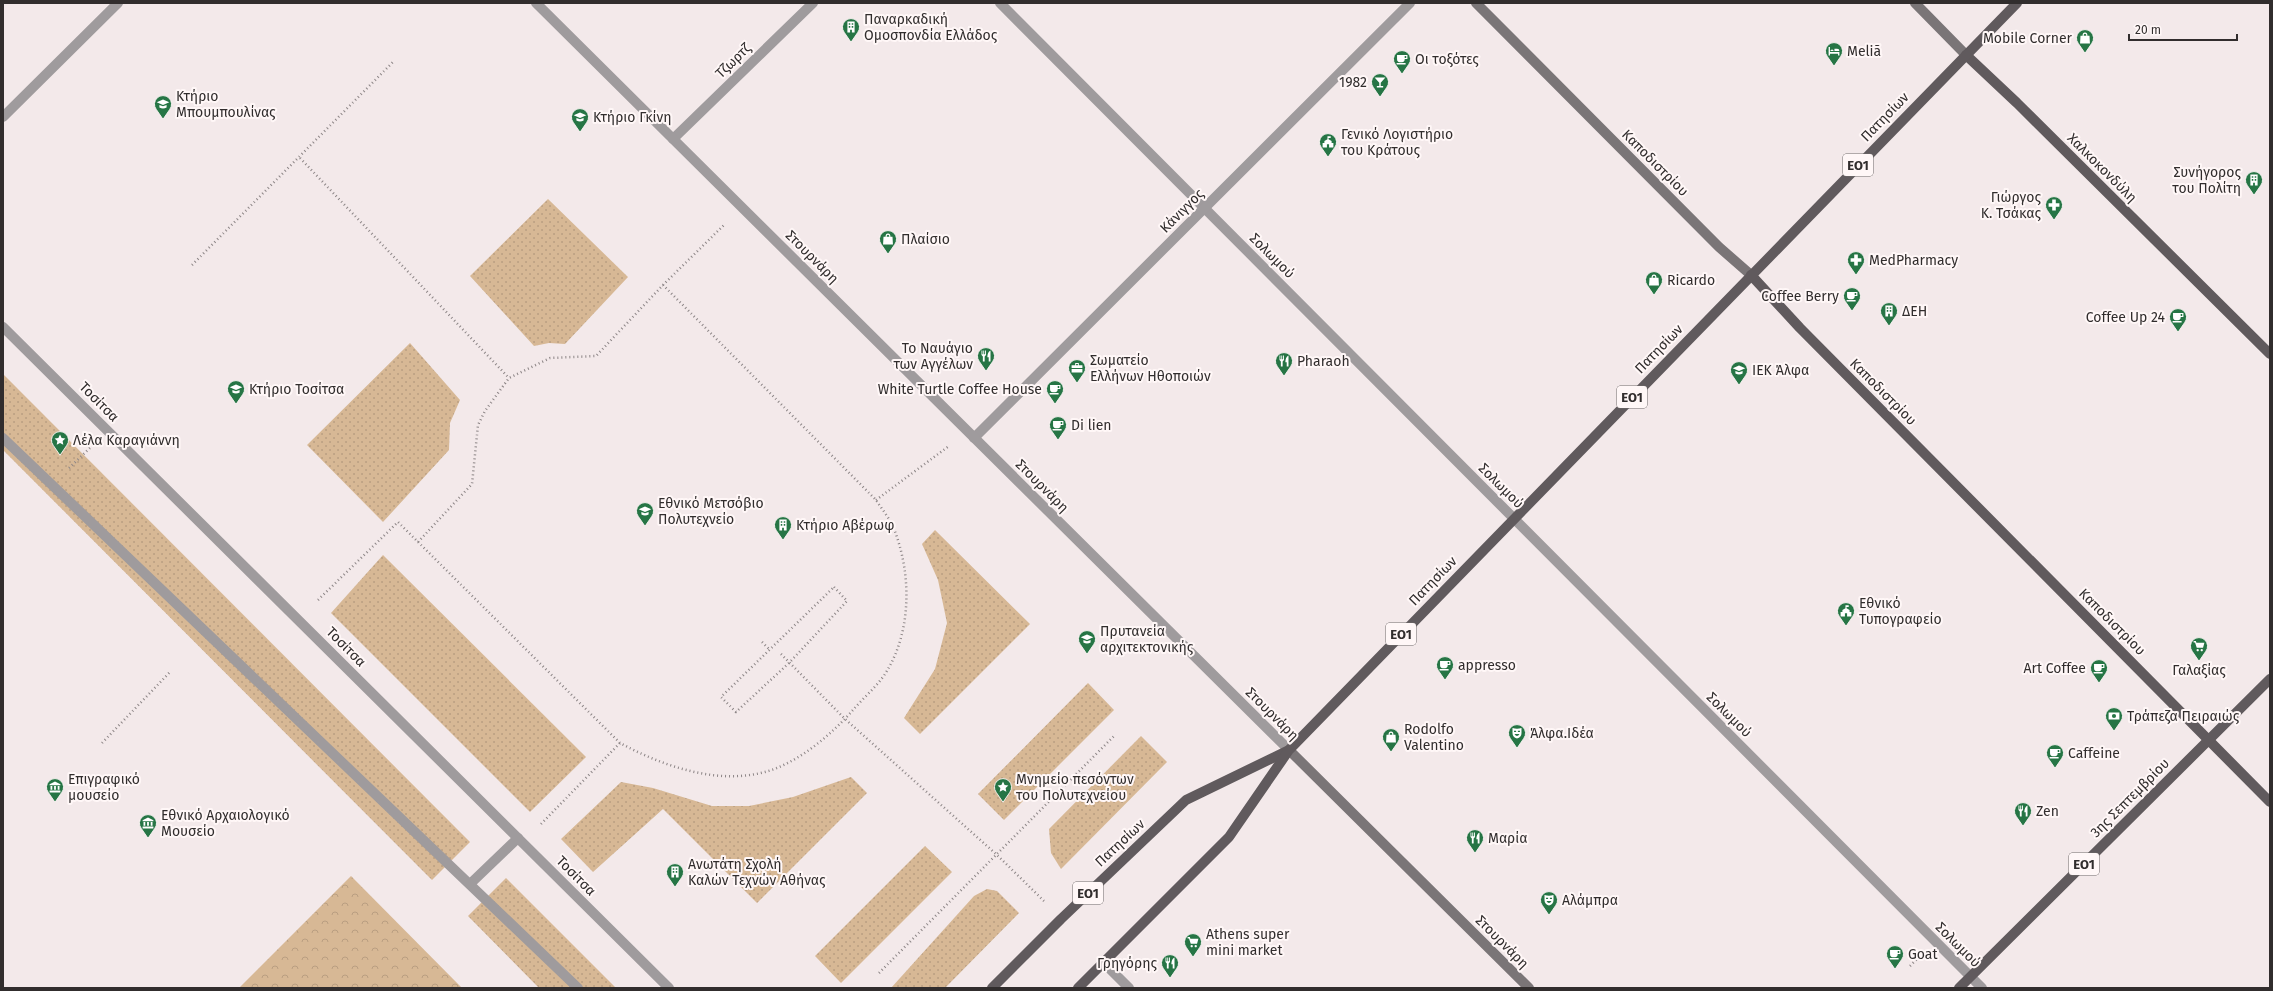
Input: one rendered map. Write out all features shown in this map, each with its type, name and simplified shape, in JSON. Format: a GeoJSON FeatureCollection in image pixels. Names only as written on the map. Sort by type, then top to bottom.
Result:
{"type":"FeatureCollection","features":[{"type":"Feature","properties":{"kind":"main road","name":"Καποδιστρίου"},"geometry":{"type":"LineString","coordinates":[[1476,3],[1719,247],[1751,276],[1800,328],[2270,802]]}},
{"type":"Feature","properties":{"kind":"main road","name":"Χαλκοκονδύλη"},"geometry":{"type":"LineString","coordinates":[[1915,3],[2270,354]]}},
{"type":"Feature","properties":{"kind":"main road","name":"Πατησίων"},"geometry":{"type":"LineString","coordinates":[[1078,988],[1229,837],[1288,750],[2017,3]]}},
{"type":"Feature","properties":{"kind":"main road","name":"3ης Σεπτεμβρίου"},"geometry":{"type":"LineString","coordinates":[[1959,988],[2270,679]]}},
{"type":"Feature","properties":{"kind":"main road","name":"Πατησίων"},"geometry":{"type":"LineString","coordinates":[[992,988],[1061,919],[1186,800],[1288,750]]}},
{"type":"Feature","properties":{"kind":"main road","name":"Στουρνάρη"},"geometry":{"type":"LineString","coordinates":[[1288,750],[1529,988]]}},
{"type":"Feature","properties":{"kind":"street"},"geometry":{"type":"LineString","coordinates":[[3,117],[118,3]]}},
{"type":"Feature","properties":{"kind":"street","name":"Στουρνάρη"},"geometry":{"type":"LineString","coordinates":[[536,3],[1288,750]]}},
{"type":"Feature","properties":{"kind":"street","name":"Τζωρτζ"},"geometry":{"type":"LineString","coordinates":[[673,139],[813,3]]}},
{"type":"Feature","properties":{"kind":"street","name":"Σολωμού"},"geometry":{"type":"LineString","coordinates":[[1000,3],[1982,988]]}},
{"type":"Feature","properties":{"kind":"street","name":"Κάνιγγος"},"geometry":{"type":"LineString","coordinates":[[974,438],[1410,3]]}},
{"type":"Feature","properties":{"kind":"street","name":"Τοσίτσα"},"geometry":{"type":"LineString","coordinates":[[3,327],[669,988]]}},
{"type":"Feature","properties":{"kind":"street"},"geometry":{"type":"LineString","coordinates":[[3,438],[578,988]]}},
{"type":"Feature","properties":{"kind":"street"},"geometry":{"type":"LineString","coordinates":[[470,884],[518,838]]}},
{"type":"Feature","properties":{"kind":"street"},"geometry":{"type":"LineString","coordinates":[[1104,962],[1129,988]]}},
{"type":"Feature","properties":{"kind":"path"},"geometry":{"type":"LineString","coordinates":[[192,264],[300,158],[394,61]]}},
{"type":"Feature","properties":{"kind":"path"},"geometry":{"type":"LineString","coordinates":[[300,158],[509,378]]}},
{"type":"Feature","properties":{"kind":"path"},"geometry":{"type":"LineString","coordinates":[[418,542],[472,484],[478,425],[485,411],[509,378],[550,358],[596,356],[663,285],[733,215],[732,197]]}},
{"type":"Feature","properties":{"kind":"path"},"geometry":{"type":"LineString","coordinates":[[318,600],[398,522],[620,743],[643,755],[692,772],[716,776],[740,775],[765,772],[793,759],[820,742],[845,719],[888,669],[901,638],[906,613],[906,582],[901,553],[893,527],[876,500],[663,285]]}},
{"type":"Feature","properties":{"kind":"path"},"geometry":{"type":"LineString","coordinates":[[876,500],[958,439],[957,420]]}},
{"type":"Feature","properties":{"kind":"path"},"geometry":{"type":"LineString","coordinates":[[51,484],[108,431]]}},
{"type":"Feature","properties":{"kind":"path"},"geometry":{"type":"LineString","coordinates":[[834,587],[847,601],[789,662],[736,712],[721,696],[769,649],[834,587]]}},
{"type":"Feature","properties":{"kind":"path"},"geometry":{"type":"LineString","coordinates":[[762,642],[769,649]]}},
{"type":"Feature","properties":{"kind":"path"},"geometry":{"type":"LineString","coordinates":[[781,654],[845,719],[996,854],[1037,893],[1061,919]]}},
{"type":"Feature","properties":{"kind":"path"},"geometry":{"type":"LineString","coordinates":[[102,743],[171,671]]}},
{"type":"Feature","properties":{"kind":"path"},"geometry":{"type":"LineString","coordinates":[[879,973],[1115,735]]}},
{"type":"Feature","properties":{"kind":"path"},"geometry":{"type":"LineString","coordinates":[[541,824],[620,743]]}},
{"type":"Feature","properties":{"kind":"green space"},"geometry":{"type":"Polygon","coordinates":[[[548,199],[628,277],[565,344],[549,343],[534,346],[470,276],[548,199]]]}},
{"type":"Feature","properties":{"kind":"green space"},"geometry":{"type":"Polygon","coordinates":[[[410,343],[460,400],[450,423],[449,450],[383,522],[307,445],[410,343]]]}},
{"type":"Feature","properties":{"kind":"green space"},"geometry":{"type":"Polygon","coordinates":[[[3,374],[470,842],[432,880],[3,450],[3,374]]]}},
{"type":"Feature","properties":{"kind":"green space"},"geometry":{"type":"Polygon","coordinates":[[[935,530],[1030,624],[920,734],[904,718],[935,669],[947,623],[938,580],[922,544],[935,530]]]}},
{"type":"Feature","properties":{"kind":"green space"},"geometry":{"type":"Polygon","coordinates":[[[383,555],[586,757],[530,812],[331,613],[383,555]]]}},
{"type":"Feature","properties":{"kind":"green space"},"geometry":{"type":"Polygon","coordinates":[[[1088,683],[1114,710],[1004,820],[978,794],[1088,683]]]}},
{"type":"Feature","properties":{"kind":"green space"},"geometry":{"type":"Polygon","coordinates":[[[1141,736],[1167,762],[1061,869],[1051,853],[1049,829],[1141,736]]]}},
{"type":"Feature","properties":{"kind":"green space"},"geometry":{"type":"Polygon","coordinates":[[[851,777],[867,793],[757,903],[663,809],[593,872],[561,839],[621,782],[653,788],[712,806],[749,806],[793,797],[851,777]]]}},
{"type":"Feature","properties":{"kind":"green space"},"geometry":{"type":"Polygon","coordinates":[[[925,846],[952,872],[841,983],[815,956],[925,846]]]}},
{"type":"Feature","properties":{"kind":"green space"},"geometry":{"type":"Polygon","coordinates":[[[351,876],[462,988],[239,988],[351,876]]]}},
{"type":"Feature","properties":{"kind":"green space"},"geometry":{"type":"Polygon","coordinates":[[[506,878],[616,988],[539,988],[468,916],[506,878]]]}},
{"type":"Feature","properties":{"kind":"green space"},"geometry":{"type":"Polygon","coordinates":[[[987,889],[997,891],[1019,913],[945,988],[891,988],[974,896],[987,889]]]}},
{"type":"Feature","properties":{"kind":"place","name":"Παναρκαδική Ομοσπονδία Ελλάδος"},"geometry":{"type":"Point","coordinates":[851,42]}},
{"type":"Feature","properties":{"kind":"place","name":"Mobile Corner"},"geometry":{"type":"Point","coordinates":[2085,53]}},
{"type":"Feature","properties":{"kind":"place","name":"Meliã"},"geometry":{"type":"Point","coordinates":[1834,66]}},
{"type":"Feature","properties":{"kind":"place","name":"Οι τοξότες"},"geometry":{"type":"Point","coordinates":[1402,74]}},
{"type":"Feature","properties":{"kind":"place","name":"1982"},"geometry":{"type":"Point","coordinates":[1380,97]}},
{"type":"Feature","properties":{"kind":"place","name":"Κτήριο Μπουμπουλίνας"},"geometry":{"type":"Point","coordinates":[163,119]}},
{"type":"Feature","properties":{"kind":"place","name":"Κτήριο Γκίνη"},"geometry":{"type":"Point","coordinates":[580,132]}},
{"type":"Feature","properties":{"kind":"place","name":"Γενικό Λογιστήριο του Κράτους"},"geometry":{"type":"Point","coordinates":[1328,157]}},
{"type":"Feature","properties":{"kind":"place","name":"Συνήγορος του Πολίτη"},"geometry":{"type":"Point","coordinates":[2254,195]}},
{"type":"Feature","properties":{"kind":"place","name":"Γιώργος Κ. Τσάκας"},"geometry":{"type":"Point","coordinates":[2054,220]}},
{"type":"Feature","properties":{"kind":"place","name":"Πλαίσιο"},"geometry":{"type":"Point","coordinates":[888,254]}},
{"type":"Feature","properties":{"kind":"place","name":"MedPharmacy"},"geometry":{"type":"Point","coordinates":[1856,275]}},
{"type":"Feature","properties":{"kind":"place","name":"Ricardo"},"geometry":{"type":"Point","coordinates":[1654,295]}},
{"type":"Feature","properties":{"kind":"place","name":"Coffee Berry"},"geometry":{"type":"Point","coordinates":[1852,311]}},
{"type":"Feature","properties":{"kind":"place","name":"ΔΕΗ"},"geometry":{"type":"Point","coordinates":[1889,326]}},
{"type":"Feature","properties":{"kind":"place","name":"Coffee Up 24"},"geometry":{"type":"Point","coordinates":[2178,332]}},
{"type":"Feature","properties":{"kind":"place","name":"Το Ναυάγιο των Αγγέλων"},"geometry":{"type":"Point","coordinates":[986,371]}},
{"type":"Feature","properties":{"kind":"place","name":"Pharaoh"},"geometry":{"type":"Point","coordinates":[1284,376]}},
{"type":"Feature","properties":{"kind":"place","name":"Σωματείο Ελλήνων Ηθοποιών"},"geometry":{"type":"Point","coordinates":[1077,383]}},
{"type":"Feature","properties":{"kind":"place","name":"ΙΕΚ Άλφα"},"geometry":{"type":"Point","coordinates":[1739,385]}},
{"type":"Feature","properties":{"kind":"place","name":"Κτήριο Τοσίτσα"},"geometry":{"type":"Point","coordinates":[236,404]}},
{"type":"Feature","properties":{"kind":"place","name":"White Turtle Coffee House"},"geometry":{"type":"Point","coordinates":[1055,404]}},
{"type":"Feature","properties":{"kind":"place","name":"Di lien"},"geometry":{"type":"Point","coordinates":[1058,440]}},
{"type":"Feature","properties":{"kind":"place","name":"Λέλα Καραγιάννη"},"geometry":{"type":"Point","coordinates":[60,455]}},
{"type":"Feature","properties":{"kind":"place","name":"Εθνικό Μετσόβιο Πολυτεχνείο"},"geometry":{"type":"Point","coordinates":[645,526]}},
{"type":"Feature","properties":{"kind":"place","name":"Κτήριο Αβέρωφ"},"geometry":{"type":"Point","coordinates":[783,540]}},
{"type":"Feature","properties":{"kind":"place","name":"Εθνικό Τυπογραφείο"},"geometry":{"type":"Point","coordinates":[1846,626]}},
{"type":"Feature","properties":{"kind":"place","name":"Πρυτανεία αρχιτεκτονικής"},"geometry":{"type":"Point","coordinates":[1087,654]}},
{"type":"Feature","properties":{"kind":"place","name":"Γαλαξίας"},"geometry":{"type":"Point","coordinates":[2199,661]}},
{"type":"Feature","properties":{"kind":"place","name":"appresso"},"geometry":{"type":"Point","coordinates":[1445,680]}},
{"type":"Feature","properties":{"kind":"place","name":"Art Coffee"},"geometry":{"type":"Point","coordinates":[2099,683]}},
{"type":"Feature","properties":{"kind":"place","name":"Τράπεζα Πειραιώς"},"geometry":{"type":"Point","coordinates":[2114,731]}},
{"type":"Feature","properties":{"kind":"place","name":"Άλφα.Ιδέα"},"geometry":{"type":"Point","coordinates":[1517,748]}},
{"type":"Feature","properties":{"kind":"place","name":"Rodolfo Valentino"},"geometry":{"type":"Point","coordinates":[1391,752]}},
{"type":"Feature","properties":{"kind":"place","name":"Caffeine"},"geometry":{"type":"Point","coordinates":[2055,768]}},
{"type":"Feature","properties":{"kind":"place","name":"Επιγραφικό μουσείο"},"geometry":{"type":"Point","coordinates":[55,802]}},
{"type":"Feature","properties":{"kind":"place","name":"Μνημείο πεσόντων του Πολυτεχνείου"},"geometry":{"type":"Point","coordinates":[1003,802]}},
{"type":"Feature","properties":{"kind":"place","name":"Zen"},"geometry":{"type":"Point","coordinates":[2023,826]}},
{"type":"Feature","properties":{"kind":"place","name":"Εθνικό Αρχαιολογικό Μουσείο"},"geometry":{"type":"Point","coordinates":[148,838]}},
{"type":"Feature","properties":{"kind":"place","name":"Μαρία"},"geometry":{"type":"Point","coordinates":[1475,853]}},
{"type":"Feature","properties":{"kind":"place","name":"Ανωτάτη Σχολή Καλών Τεχνών Αθήνας"},"geometry":{"type":"Point","coordinates":[675,887]}},
{"type":"Feature","properties":{"kind":"place","name":"Αλάμπρα"},"geometry":{"type":"Point","coordinates":[1549,915]}},
{"type":"Feature","properties":{"kind":"place","name":"Athens super mini market"},"geometry":{"type":"Point","coordinates":[1193,957]}},
{"type":"Feature","properties":{"kind":"place","name":"Goat"},"geometry":{"type":"Point","coordinates":[1895,969]}},
{"type":"Feature","properties":{"kind":"place","name":"Γρηγόρης"},"geometry":{"type":"Point","coordinates":[1170,978]}}]}
